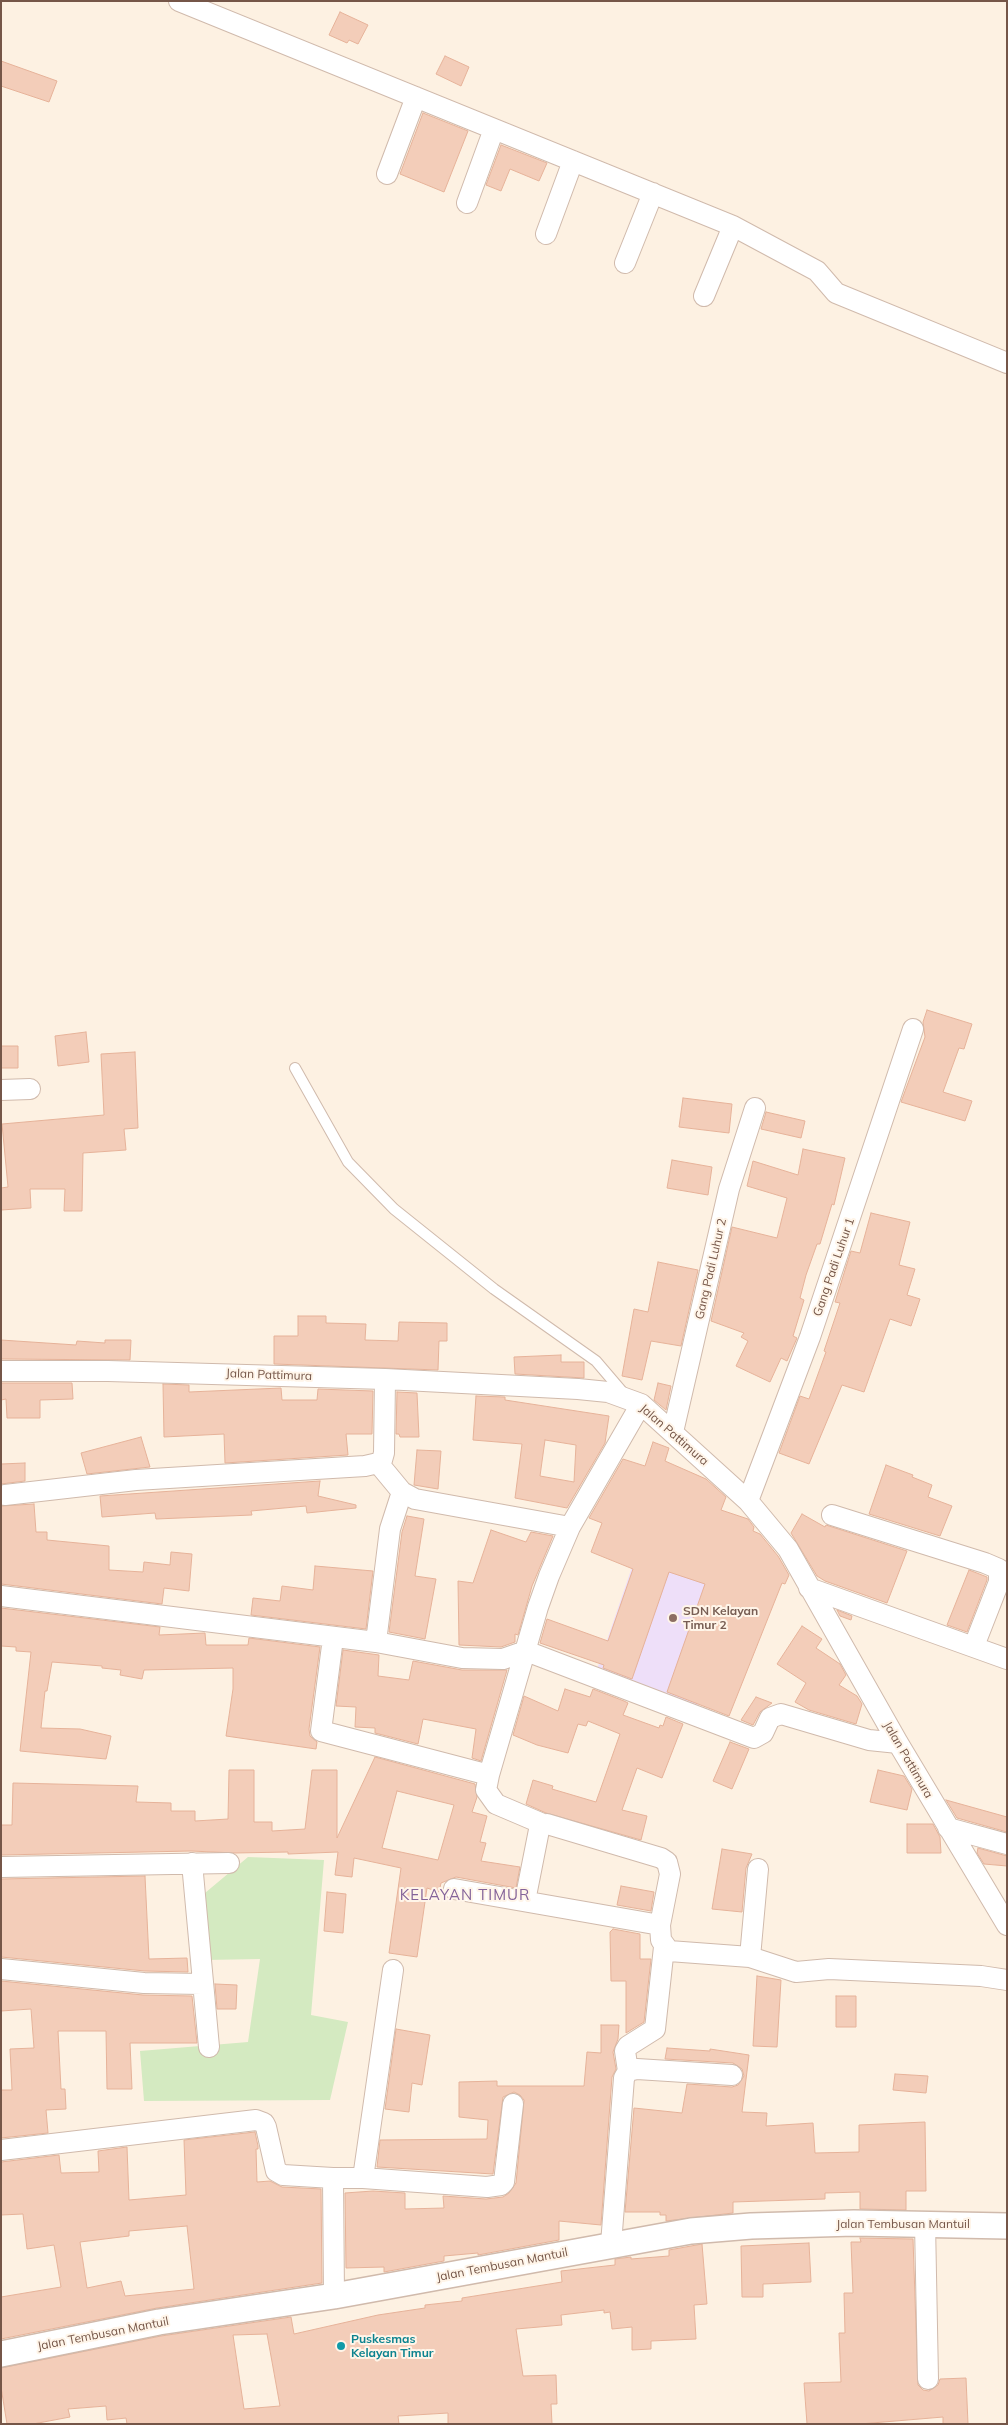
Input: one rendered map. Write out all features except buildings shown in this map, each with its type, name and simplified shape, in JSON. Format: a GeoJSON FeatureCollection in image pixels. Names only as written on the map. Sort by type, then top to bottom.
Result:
{"type":"FeatureCollection","features":[{"type":"Feature","properties":{"kind":"street"},"geometry":{"type":"LineString","coordinates":[[179,1],[734,226],[818,271],[836,293],[1007,363]]}},
{"type":"Feature","properties":{"kind":"street"},"geometry":{"type":"LineString","coordinates":[[387,174],[416,97]]}},
{"type":"Feature","properties":{"kind":"street"},"geometry":{"type":"LineString","coordinates":[[467,203],[494,129]]}},
{"type":"Feature","properties":{"kind":"street"},"geometry":{"type":"LineString","coordinates":[[546,234],[573,161]]}},
{"type":"Feature","properties":{"kind":"street"},"geometry":{"type":"LineString","coordinates":[[625,263],[652,193]]}},
{"type":"Feature","properties":{"kind":"street"},"geometry":{"type":"LineString","coordinates":[[704,296],[734,226]]}},
{"type":"Feature","properties":{"kind":"street","name":"Gang Padi Luhur 1"},"geometry":{"type":"LineString","coordinates":[[748,1502],[810,1337],[913,1029]]}},
{"type":"Feature","properties":{"kind":"street"},"geometry":{"type":"LineString","coordinates":[[1,1090],[30,1088]]}},
{"type":"Feature","properties":{"kind":"street","name":"Gang Padi Luhur 2"},"geometry":{"type":"LineString","coordinates":[[673,1432],[730,1189],[755,1108]]}},
{"type":"Feature","properties":{"kind":"street","name":"Jalan Pattimura"},"geometry":{"type":"LineString","coordinates":[[1,1371],[108,1371],[385,1379],[578,1389],[608,1392],[634,1401],[673,1432],[748,1502],[788,1549],[898,1743],[1007,1926]]}},
{"type":"Feature","properties":{"kind":"street"},"geometry":{"type":"LineString","coordinates":[[5,1495],[136,1480],[365,1466],[378,1463],[382,1460],[384,1453],[385,1379]]}},
{"type":"Feature","properties":{"kind":"street"},"geometry":{"type":"LineString","coordinates":[[634,1401],[570,1527],[538,1607],[486,1790],[496,1804],[543,1824],[661,1858],[667,1862],[670,1874],[660,1926],[661,1940],[664,1947],[669,1951],[750,1957],[796,1972],[829,1969],[981,1976],[1007,1980]]}},
{"type":"Feature","properties":{"kind":"street"},"geometry":{"type":"LineString","coordinates":[[378,1463],[402,1492],[430,1503],[570,1527]]}},
{"type":"Feature","properties":{"kind":"street"},"geometry":{"type":"LineString","coordinates":[[376,1642],[390,1529],[402,1492]]}},
{"type":"Feature","properties":{"kind":"street"},"geometry":{"type":"LineString","coordinates":[[832,1515],[999,1569],[999,1582],[974,1646]]}},
{"type":"Feature","properties":{"kind":"street"},"geometry":{"type":"LineString","coordinates":[[809,1588],[1007,1659]]}},
{"type":"Feature","properties":{"kind":"street"},"geometry":{"type":"LineString","coordinates":[[1,1596],[376,1642],[462,1658],[503,1659],[526,1651],[754,1738],[763,1732],[770,1718],[781,1714],[869,1740],[898,1743]]}},
{"type":"Feature","properties":{"kind":"street"},"geometry":{"type":"LineString","coordinates":[[333,1638],[321,1731],[489,1775]]}},
{"type":"Feature","properties":{"kind":"street"},"geometry":{"type":"LineString","coordinates":[[525,1900],[538,1830],[543,1824]]}},
{"type":"Feature","properties":{"kind":"street"},"geometry":{"type":"LineString","coordinates":[[948,1828],[1007,1844]]}},
{"type":"Feature","properties":{"kind":"street"},"geometry":{"type":"LineString","coordinates":[[1,1867],[229,1863]]}},
{"type":"Feature","properties":{"kind":"street"},"geometry":{"type":"LineString","coordinates":[[192,1864],[209,2047]]}},
{"type":"Feature","properties":{"kind":"street"},"geometry":{"type":"LineString","coordinates":[[750,1957],[758,1869]]}},
{"type":"Feature","properties":{"kind":"street"},"geometry":{"type":"LineString","coordinates":[[454,1889],[525,1900],[660,1926]]}},
{"type":"Feature","properties":{"kind":"street"},"geometry":{"type":"LineString","coordinates":[[611,2244],[624,2078],[628,2071],[625,2051],[628,2046],[655,2029],[664,1947]]}},
{"type":"Feature","properties":{"kind":"street"},"geometry":{"type":"LineString","coordinates":[[1,1969],[144,1983],[202,1984]]}},
{"type":"Feature","properties":{"kind":"street"},"geometry":{"type":"LineString","coordinates":[[363,2178],[393,1970]]}},
{"type":"Feature","properties":{"kind":"street"},"geometry":{"type":"LineString","coordinates":[[628,2071],[732,2075]]}},
{"type":"Feature","properties":{"kind":"street"},"geometry":{"type":"LineString","coordinates":[[1,2150],[256,2120],[266,2126],[274,2167],[279,2173],[487,2187],[501,2185],[504,2182],[513,2104]]}},
{"type":"Feature","properties":{"kind":"street"},"geometry":{"type":"LineString","coordinates":[[333,2178],[334,2296]]}},
{"type":"Feature","properties":{"kind":"street"},"geometry":{"type":"LineString","coordinates":[[926,2223],[928,2379]]}},
{"type":"Feature","properties":{"kind":"street","name":"Jalan Tembusan Mantuil"},"geometry":{"type":"LineString","coordinates":[[1,2354],[159,2322],[334,2296],[611,2244],[691,2231],[751,2226],[926,2223],[1007,2226]]}},
{"type":"Feature","properties":{"kind":"lane"},"geometry":{"type":"LineString","coordinates":[[295,1068],[348,1162],[394,1210],[494,1289],[596,1361],[634,1401]]}},
{"type":"Feature","properties":{"kind":"shaded area","name":"SDN Kelayan Timur 2"},"geometry":{"type":"Polygon","coordinates":[[[647,1523],[754,1562],[695,1713],[595,1675],[647,1523]]]}},
{"type":"Feature","properties":{"kind":"green space"},"geometry":{"type":"Polygon","coordinates":[[[248,1857],[324,1860],[311,2015],[348,2022],[330,2100],[144,2101],[140,2051],[248,2042],[260,1959],[205,1960],[199,1898],[248,1857]]]}},
{"type":"Feature","properties":{"kind":"place","name":"SDN Kelayan Timur 2"},"geometry":{"type":"Point","coordinates":[673,1618]}},
{"type":"Feature","properties":{"kind":"place","name":"Puskesmas Kelayan Timur"},"geometry":{"type":"Point","coordinates":[341,2346]}},
{"type":"Feature","properties":{"kind":"district","name":"KELAYAN TIMUR"},"geometry":{"type":"Point","coordinates":[465,1895]}}]}
